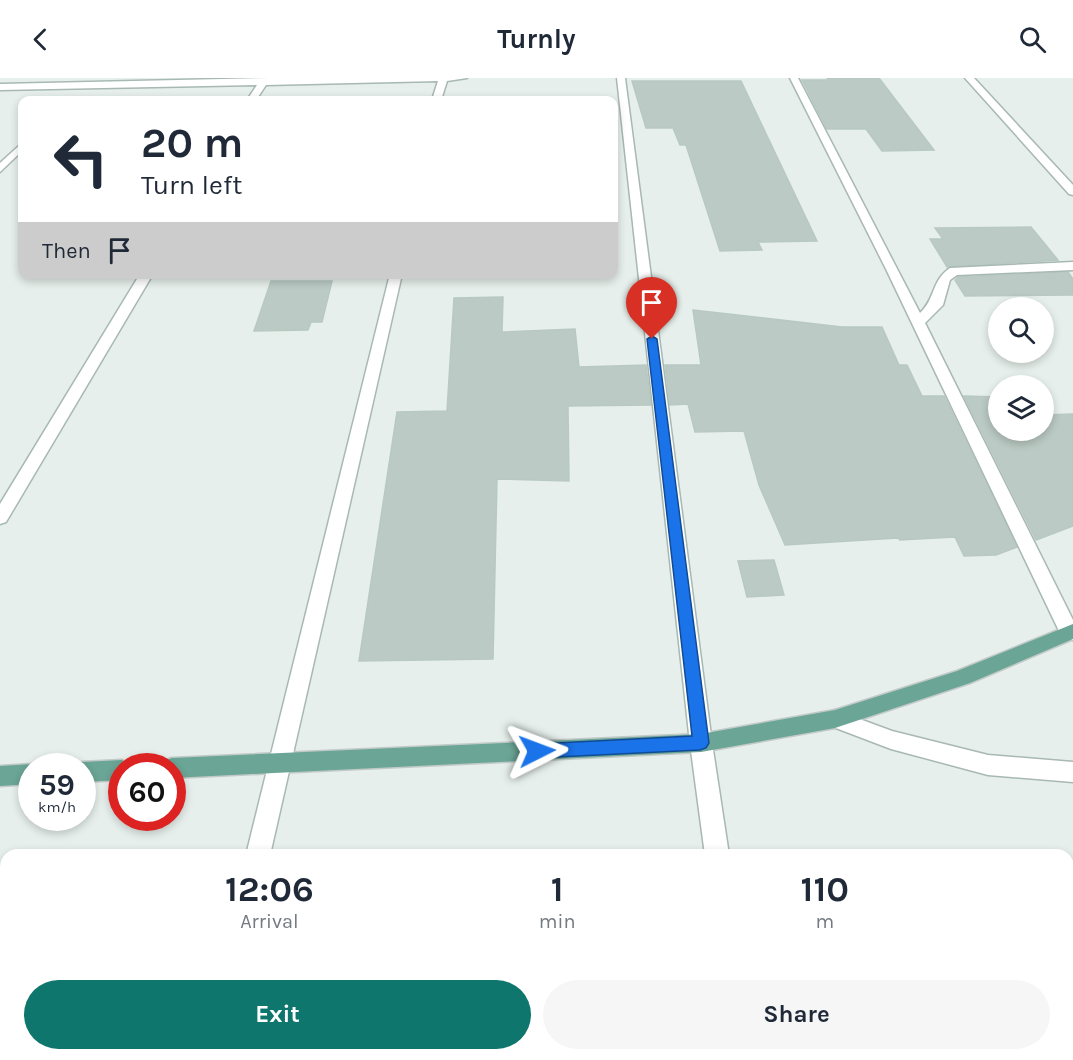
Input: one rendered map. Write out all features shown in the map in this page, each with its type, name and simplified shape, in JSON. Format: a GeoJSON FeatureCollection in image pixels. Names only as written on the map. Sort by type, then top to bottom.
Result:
{"type":"FeatureCollection","features":[{"type":"Feature","properties":{"kind":"main road"},"geometry":{"type":"LineString","coordinates":[[186,767],[700,743],[835,719],[963,677],[1071,632]]}},
{"type":"Feature","properties":{"kind":"main road"},"geometry":{"type":"LineString","coordinates":[[0,776],[18,775]]}},
{"type":"Feature","properties":{"kind":"street"},"geometry":{"type":"LineString","coordinates":[[78,90],[90,78]]}},
{"type":"Feature","properties":{"kind":"street"},"geometry":{"type":"LineString","coordinates":[[438,96],[443,78]]}},
{"type":"Feature","properties":{"kind":"street"},"geometry":{"type":"LineString","coordinates":[[0,87],[78,90],[265,79],[463,78]]}},
{"type":"Feature","properties":{"kind":"street"},"geometry":{"type":"LineString","coordinates":[[621,78],[700,743],[716,849]]}},
{"type":"Feature","properties":{"kind":"street"},"geometry":{"type":"LineString","coordinates":[[794,78],[1071,632]]}},
{"type":"Feature","properties":{"kind":"street"},"geometry":{"type":"LineString","coordinates":[[969,78],[1073,192]]}},
{"type":"Feature","properties":{"kind":"street"},"geometry":{"type":"LineString","coordinates":[[254,96],[265,79]]}},
{"type":"Feature","properties":{"kind":"street"},"geometry":{"type":"LineString","coordinates":[[0,169],[18,150]]}},
{"type":"Feature","properties":{"kind":"street"},"geometry":{"type":"LineString","coordinates":[[918,322],[936,305],[944,278],[954,271],[1073,266]]}},
{"type":"Feature","properties":{"kind":"street"},"geometry":{"type":"LineString","coordinates":[[0,518],[144,279]]}},
{"type":"Feature","properties":{"kind":"street"},"geometry":{"type":"LineString","coordinates":[[259,849],[395,279]]}},
{"type":"Feature","properties":{"kind":"street"},"geometry":{"type":"LineString","coordinates":[[835,719],[891,740],[988,765],[1073,772]]}},
{"type":"Feature","properties":{"kind":"building"},"geometry":{"type":"Polygon","coordinates":[[[827,78],[879,78],[934,150],[882,151],[866,129],[827,129],[802,80],[828,80],[827,78]]]}},
{"type":"Feature","properties":{"kind":"building"},"geometry":{"type":"Polygon","coordinates":[[[632,81],[741,81],[817,241],[758,242],[762,250],[720,251],[686,145],[680,145],[673,128],[646,128],[632,81]]]}},
{"type":"Feature","properties":{"kind":"building"},"geometry":{"type":"Polygon","coordinates":[[[1031,227],[1058,260],[947,267],[930,239],[943,239],[935,228],[1031,227]]]}},
{"type":"Feature","properties":{"kind":"building"},"geometry":{"type":"Polygon","coordinates":[[[1068,272],[1073,279],[1073,295],[965,296],[955,280],[958,277],[1068,272]]]}},
{"type":"Feature","properties":{"kind":"building"},"geometry":{"type":"Polygon","coordinates":[[[271,281],[332,281],[322,322],[311,322],[308,330],[254,331],[271,281]]]}},
{"type":"Feature","properties":{"kind":"building"},"geometry":{"type":"Polygon","coordinates":[[[503,297],[502,332],[575,329],[579,367],[646,365],[651,405],[568,406],[569,481],[497,479],[493,659],[359,661],[397,412],[447,411],[454,298],[503,297]]]}},
{"type":"Feature","properties":{"kind":"building"},"geometry":{"type":"Polygon","coordinates":[[[693,310],[842,327],[882,327],[899,365],[907,365],[922,396],[944,396],[1017,547],[996,555],[964,556],[955,537],[785,545],[759,485],[744,431],[695,432],[688,404],[670,405],[665,365],[701,365],[693,310]]]}},
{"type":"Feature","properties":{"kind":"building"},"geometry":{"type":"Polygon","coordinates":[[[964,396],[988,397],[988,441],[1054,441],[1054,415],[1073,414],[1073,526],[1036,540],[964,396]]]}},
{"type":"Feature","properties":{"kind":"building"},"geometry":{"type":"Polygon","coordinates":[[[774,560],[784,595],[747,597],[738,561],[774,560]]]}},
{"type":"Feature","properties":{"kind":"route"},"geometry":{"type":"LineString","coordinates":[[537,751],[700,743],[652,339]]}}]}
